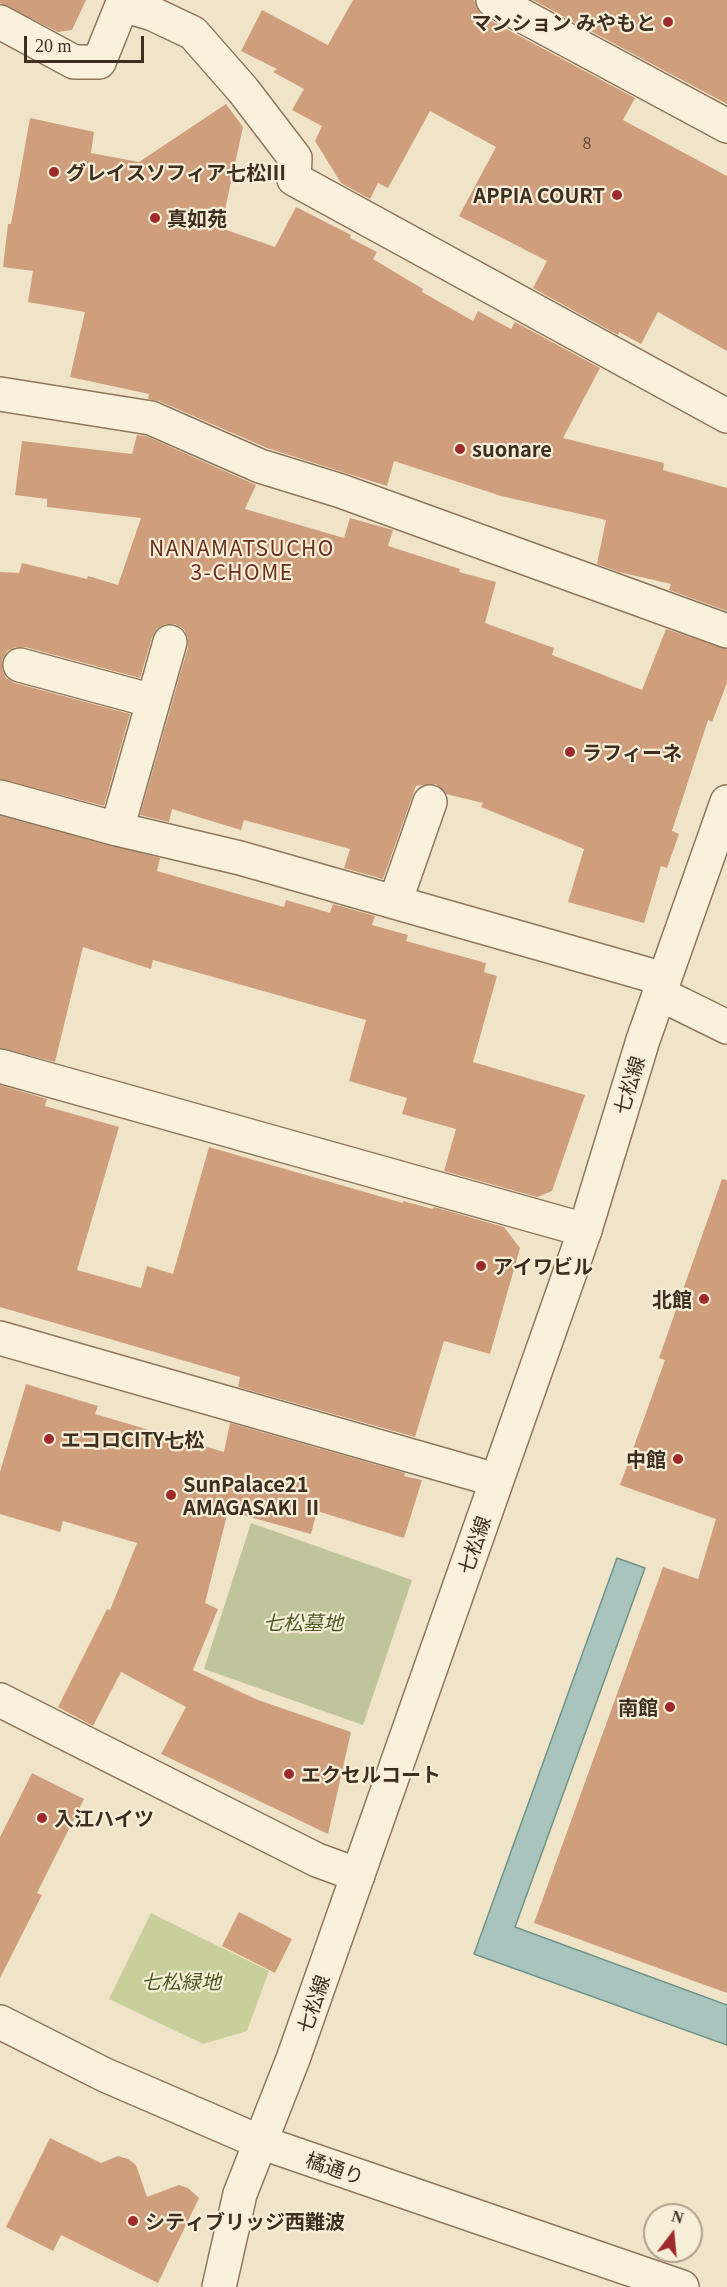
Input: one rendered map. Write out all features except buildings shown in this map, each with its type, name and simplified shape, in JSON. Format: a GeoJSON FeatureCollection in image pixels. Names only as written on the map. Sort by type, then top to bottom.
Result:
{"type":"FeatureCollection","features":[{"type":"Feature","properties":{"kind":"street"},"geometry":{"type":"LineString","coordinates":[[493,0],[727,126]]}},
{"type":"Feature","properties":{"kind":"street"},"geometry":{"type":"LineString","coordinates":[[0,22],[74,62],[99,62],[123,3],[193,33],[243,90],[295,158],[294,179],[727,416]]}},
{"type":"Feature","properties":{"kind":"street"},"geometry":{"type":"LineString","coordinates":[[0,394],[151,418],[260,466],[341,491],[727,631]]}},
{"type":"Feature","properties":{"kind":"street"},"geometry":{"type":"LineString","coordinates":[[117,829],[170,642]]}},
{"type":"Feature","properties":{"kind":"street"},"geometry":{"type":"LineString","coordinates":[[21,665],[153,701]]}},
{"type":"Feature","properties":{"kind":"street"},"geometry":{"type":"LineString","coordinates":[[0,797],[117,829],[240,858],[395,902],[662,987],[727,1027]]}},
{"type":"Feature","properties":{"kind":"street"},"geometry":{"type":"LineString","coordinates":[[395,902],[430,802]]}},
{"type":"Feature","properties":{"kind":"street","name":"七松線"},"geometry":{"type":"LineString","coordinates":[[219,2287],[240,2194],[293,2059],[585,1230],[643,1040],[727,802]]}},
{"type":"Feature","properties":{"kind":"street"},"geometry":{"type":"LineString","coordinates":[[0,1066],[585,1230]]}},
{"type":"Feature","properties":{"kind":"street"},"geometry":{"type":"LineString","coordinates":[[0,1338],[496,1480]]}},
{"type":"Feature","properties":{"kind":"street"},"geometry":{"type":"LineString","coordinates":[[0,1701],[317,1860],[358,1875]]}},
{"type":"Feature","properties":{"kind":"street","name":"橘通り"},"geometry":{"type":"LineString","coordinates":[[0,2022],[105,2075],[260,2142],[682,2287]]}},
{"type":"Feature","properties":{"kind":"green space","name":"七松墓地"},"geometry":{"type":"Polygon","coordinates":[[[251,1523],[412,1580],[363,1725],[204,1669],[251,1523]]]}},
{"type":"Feature","properties":{"kind":"green space","name":"七松緑地"},"geometry":{"type":"Polygon","coordinates":[[[151,1913],[269,1971],[247,2031],[203,2044],[109,1999],[151,1913]]]}},
{"type":"Feature","properties":{"kind":"water"},"geometry":{"type":"Polygon","coordinates":[[[617,1558],[645,1568],[515,1927],[727,2005],[727,2045],[474,1954],[617,1558]]]}},
{"type":"Feature","properties":{"kind":"place","name":"マンション みやもと"},"geometry":{"type":"Point","coordinates":[668,22]}},
{"type":"Feature","properties":{"kind":"place","name":"グレイスソフィア七松Ⅲ"},"geometry":{"type":"Point","coordinates":[54,172]}},
{"type":"Feature","properties":{"kind":"place","name":"APPIA COURT"},"geometry":{"type":"Point","coordinates":[617,195]}},
{"type":"Feature","properties":{"kind":"place","name":"真如苑"},"geometry":{"type":"Point","coordinates":[155,218]}},
{"type":"Feature","properties":{"kind":"place","name":"suonare"},"geometry":{"type":"Point","coordinates":[460,449]}},
{"type":"Feature","properties":{"kind":"place","name":"ラフィーネ"},"geometry":{"type":"Point","coordinates":[570,752]}},
{"type":"Feature","properties":{"kind":"place","name":"アイワビル"},"geometry":{"type":"Point","coordinates":[481,1266]}},
{"type":"Feature","properties":{"kind":"place","name":"北館"},"geometry":{"type":"Point","coordinates":[704,1299]}},
{"type":"Feature","properties":{"kind":"place","name":"エコロCITY七松"},"geometry":{"type":"Point","coordinates":[49,1439]}},
{"type":"Feature","properties":{"kind":"place","name":"中館"},"geometry":{"type":"Point","coordinates":[678,1459]}},
{"type":"Feature","properties":{"kind":"place","name":"SunPalace21 AMAGASAKI Ⅱ"},"geometry":{"type":"Point","coordinates":[171,1495]}},
{"type":"Feature","properties":{"kind":"place","name":"南館"},"geometry":{"type":"Point","coordinates":[670,1707]}},
{"type":"Feature","properties":{"kind":"place","name":"エクセルコート"},"geometry":{"type":"Point","coordinates":[289,1774]}},
{"type":"Feature","properties":{"kind":"place","name":"入江ハイツ"},"geometry":{"type":"Point","coordinates":[42,1818]}},
{"type":"Feature","properties":{"kind":"place","name":"シティブリッジ西難波"},"geometry":{"type":"Point","coordinates":[133,2221]}},
{"type":"Feature","properties":{"kind":"district","name":"NANAMATSUCHO 3-CHOME"},"geometry":{"type":"Point","coordinates":[242,560]}}]}
